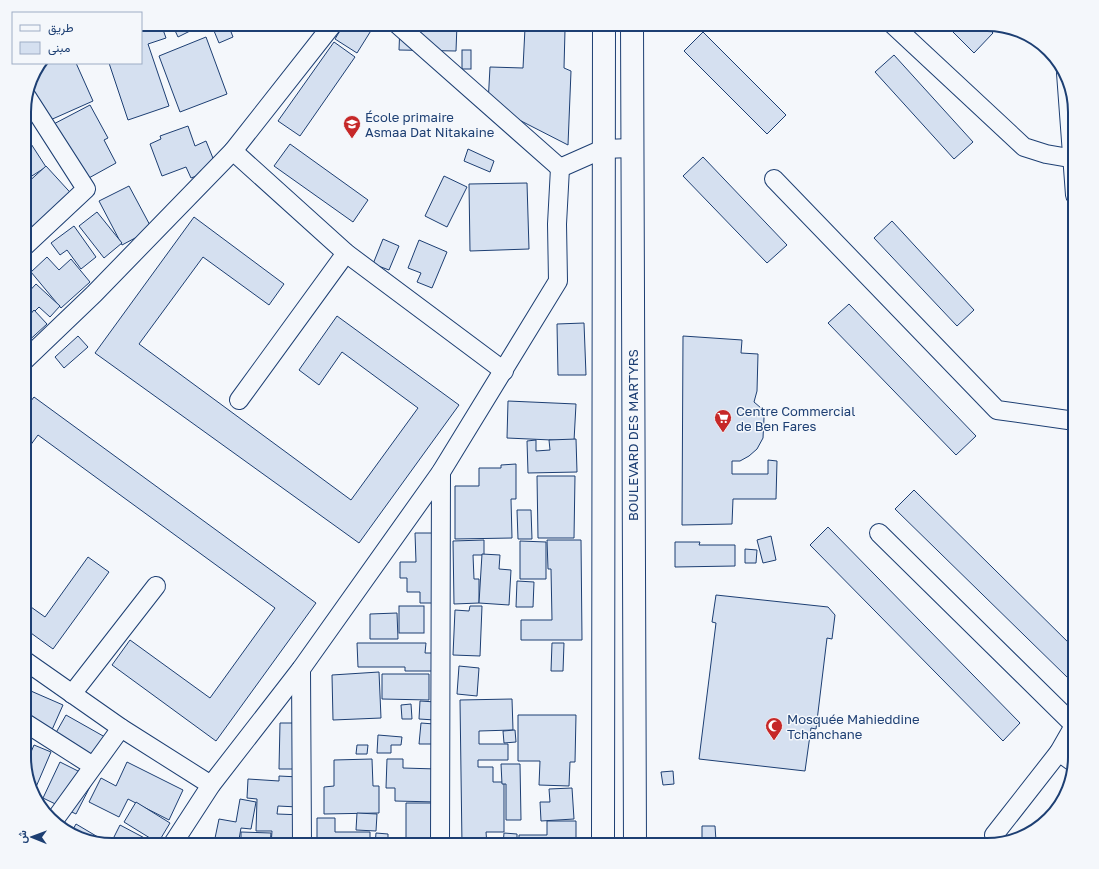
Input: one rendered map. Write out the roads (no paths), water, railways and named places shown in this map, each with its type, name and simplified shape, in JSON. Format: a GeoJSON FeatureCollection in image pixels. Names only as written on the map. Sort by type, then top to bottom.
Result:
{"type":"FeatureCollection","features":[{"type":"Feature","properties":{"kind":"highway"},"geometry":{"type":"LineString","coordinates":[[603,838],[604,31]]}},
{"type":"Feature","properties":{"kind":"highway","name":"BOULEVARD DES MARTYRS"},"geometry":{"type":"LineString","coordinates":[[632,31],[635,838]]}},
{"type":"Feature","properties":{"kind":"street"},"geometry":{"type":"LineString","coordinates":[[31,354],[94,294],[232,151],[327,31]]}},
{"type":"Feature","properties":{"kind":"street"},"geometry":{"type":"LineString","coordinates":[[405,31],[560,168]]}},
{"type":"Feature","properties":{"kind":"street"},"geometry":{"type":"LineString","coordinates":[[900,31],[1024,147],[1046,154],[1068,158]]}},
{"type":"Feature","properties":{"kind":"street"},"geometry":{"type":"LineString","coordinates":[[31,104],[86,189],[31,240]]}},
{"type":"Feature","properties":{"kind":"street"},"geometry":{"type":"LineString","coordinates":[[560,168],[603,149],[632,148]]}},
{"type":"Feature","properties":{"kind":"street"},"geometry":{"type":"LineString","coordinates":[[232,151],[346,253],[504,371]]}},
{"type":"Feature","properties":{"kind":"street"},"geometry":{"type":"LineString","coordinates":[[176,838],[211,784],[301,669],[441,472],[558,281],[557,224],[560,168]]}},
{"type":"Feature","properties":{"kind":"street"},"geometry":{"type":"LineString","coordinates":[[774,179],[997,410],[1068,420]]}},
{"type":"Feature","properties":{"kind":"street"},"geometry":{"type":"LineString","coordinates":[[239,400],[346,253]]}},
{"type":"Feature","properties":{"kind":"street"},"geometry":{"type":"LineString","coordinates":[[440,838],[441,472]]}},
{"type":"Feature","properties":{"kind":"street"},"geometry":{"type":"LineString","coordinates":[[878,533],[1068,717]]}},
{"type":"Feature","properties":{"kind":"street"},"geometry":{"type":"LineString","coordinates":[[72,694],[156,586]]}},
{"type":"Feature","properties":{"kind":"street"},"geometry":{"type":"LineString","coordinates":[[31,665],[121,728],[211,784]]}},
{"type":"Feature","properties":{"kind":"street"},"geometry":{"type":"LineString","coordinates":[[301,669],[302,838]]}},
{"type":"Feature","properties":{"kind":"street"},"geometry":{"type":"LineString","coordinates":[[31,726],[93,766]]}},
{"type":"Feature","properties":{"kind":"street"},"geometry":{"type":"LineString","coordinates":[[57,817],[121,728]]}},
{"type":"Feature","properties":{"kind":"street"},"geometry":{"type":"LineString","coordinates":[[994,835],[1058,752],[1068,736]]}},
{"type":"Feature","properties":{"kind":"street"},"geometry":{"type":"LineString","coordinates":[[1058,752],[1068,759]]}},
{"type":"Feature","properties":{"kind":"place","name":"École primaire Asmaa Dat Nitakaine"},"geometry":{"type":"Point","coordinates":[352,139]}},
{"type":"Feature","properties":{"kind":"place","name":"Centre Commercial de Ben Fares"},"geometry":{"type":"Point","coordinates":[723,433]}},
{"type":"Feature","properties":{"kind":"place","name":"Mosquée Mahieddine Tchanchane"},"geometry":{"type":"Point","coordinates":[774,741]}}]}
